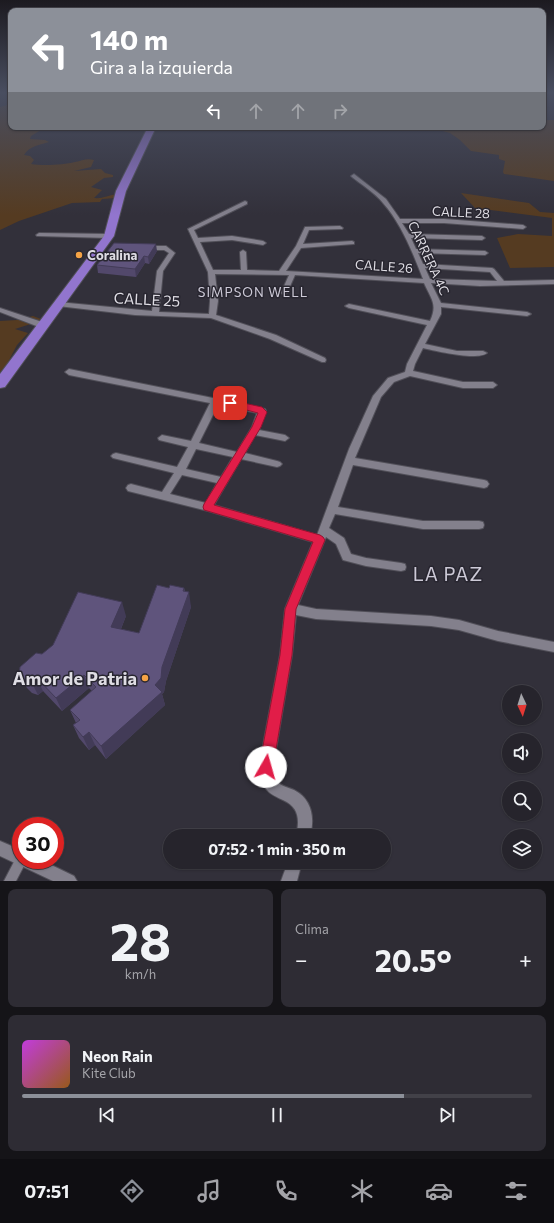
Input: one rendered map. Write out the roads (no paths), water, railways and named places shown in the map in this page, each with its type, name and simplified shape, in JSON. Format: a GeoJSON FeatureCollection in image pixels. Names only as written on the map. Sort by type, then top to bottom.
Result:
{"type":"FeatureCollection","features":[{"type":"Feature","properties":{"kind":"highway"},"geometry":{"type":"LineString","coordinates":[[0,384],[58,304],[108,243],[121,191],[149,133]]}},
{"type":"Feature","properties":{"kind":"street","name":"CARRERA 4C"},"geometry":{"type":"LineString","coordinates":[[354,176],[384,200],[392,210],[415,251],[438,305],[439,311],[411,364],[409,373]]}},
{"type":"Feature","properties":{"kind":"street"},"geometry":{"type":"LineString","coordinates":[[212,316],[214,300],[211,272],[191,232],[193,228],[245,203]]}},
{"type":"Feature","properties":{"kind":"street","name":"CALLE 28"},"geometry":{"type":"LineString","coordinates":[[398,220],[444,221],[523,227]]}},
{"type":"Feature","properties":{"kind":"street"},"geometry":{"type":"LineString","coordinates":[[282,272],[299,246],[308,228],[340,228]]}},
{"type":"Feature","properties":{"kind":"street"},"geometry":{"type":"LineString","coordinates":[[39,235],[108,243]]}},
{"type":"Feature","properties":{"kind":"street"},"geometry":{"type":"LineString","coordinates":[[407,236],[482,238]]}},
{"type":"Feature","properties":{"kind":"street"},"geometry":{"type":"LineString","coordinates":[[196,240],[232,238],[263,243]]}},
{"type":"Feature","properties":{"kind":"street"},"geometry":{"type":"LineString","coordinates":[[299,246],[352,244]]}},
{"type":"Feature","properties":{"kind":"street"},"geometry":{"type":"LineString","coordinates":[[137,248],[166,248],[172,253],[160,271],[155,313]]}},
{"type":"Feature","properties":{"kind":"street"},"geometry":{"type":"LineString","coordinates":[[415,251],[485,253]]}},
{"type":"Feature","properties":{"kind":"street"},"geometry":{"type":"LineString","coordinates":[[243,252],[244,272]]}},
{"type":"Feature","properties":{"kind":"street"},"geometry":{"type":"LineString","coordinates":[[421,266],[492,270],[502,284]]}},
{"type":"Feature","properties":{"kind":"street","name":"CALLE 26"},"geometry":{"type":"LineString","coordinates":[[211,272],[282,272],[427,282],[502,284],[554,282]]}},
{"type":"Feature","properties":{"kind":"street"},"geometry":{"type":"LineString","coordinates":[[284,293],[293,273]]}},
{"type":"Feature","properties":{"kind":"street","name":"CALLE 25"},"geometry":{"type":"LineString","coordinates":[[58,304],[123,312],[212,316],[273,337],[322,360]]}},
{"type":"Feature","properties":{"kind":"street"},"geometry":{"type":"LineString","coordinates":[[438,305],[527,314]]}},
{"type":"Feature","properties":{"kind":"street"},"geometry":{"type":"LineString","coordinates":[[349,306],[432,324]]}},
{"type":"Feature","properties":{"kind":"street"},"geometry":{"type":"LineString","coordinates":[[0,310],[42,325]]}},
{"type":"Feature","properties":{"kind":"street"},"geometry":{"type":"LineString","coordinates":[[421,345],[457,353],[483,354]]}},
{"type":"Feature","properties":{"kind":"street"},"geometry":{"type":"LineString","coordinates":[[69,372],[261,410],[262,412],[253,432],[208,507]]}},
{"type":"Feature","properties":{"kind":"street"},"geometry":{"type":"LineString","coordinates":[[305,829],[307,818],[304,809],[298,800],[278,792],[272,786],[267,778],[266,767],[286,655],[291,609],[332,510],[342,480],[351,461],[354,449],[377,396],[391,380],[409,373],[463,385],[493,385]]}},
{"type":"Feature","properties":{"kind":"street"},"geometry":{"type":"LineString","coordinates":[[164,496],[180,471],[216,400]]}},
{"type":"Feature","properties":{"kind":"street"},"geometry":{"type":"LineString","coordinates":[[253,432],[284,438]]}},
{"type":"Feature","properties":{"kind":"street"},"geometry":{"type":"LineString","coordinates":[[162,438],[277,464]]}},
{"type":"Feature","properties":{"kind":"street"},"geometry":{"type":"LineString","coordinates":[[116,456],[224,481]]}},
{"type":"Feature","properties":{"kind":"street"},"geometry":{"type":"LineString","coordinates":[[351,461],[484,484]]}},
{"type":"Feature","properties":{"kind":"street"},"geometry":{"type":"LineString","coordinates":[[131,488],[322,535],[340,541],[347,557],[366,562],[401,566]]}},
{"type":"Feature","properties":{"kind":"street"},"geometry":{"type":"LineString","coordinates":[[332,510],[423,525],[479,524]]}},
{"type":"Feature","properties":{"kind":"street"},"geometry":{"type":"LineString","coordinates":[[291,609],[316,614],[431,621],[459,625],[498,636],[554,647]]}},
{"type":"Feature","properties":{"kind":"street"},"geometry":{"type":"LineString","coordinates":[[0,848],[12,854]]}},
{"type":"Feature","properties":{"kind":"street"},"geometry":{"type":"LineString","coordinates":[[10,881],[16,869]]}},
{"type":"Feature","properties":{"kind":"street"},"geometry":{"type":"LineString","coordinates":[[44,869],[69,881]]}},
{"type":"Feature","properties":{"kind":"street"},"geometry":{"type":"LineString","coordinates":[[289,881],[293,869]]}},
{"type":"Feature","properties":{"kind":"place","name":"Coralina"},"geometry":{"type":"Point","coordinates":[79,255]}},
{"type":"Feature","properties":{"kind":"place","name":"Amor de Patria"},"geometry":{"type":"Point","coordinates":[145,678]}},
{"type":"Feature","properties":{"kind":"district","name":"SIMPSON WELL"},"geometry":{"type":"Point","coordinates":[253,292]}},
{"type":"Feature","properties":{"kind":"district","name":"LA PAZ"},"geometry":{"type":"Point","coordinates":[448,573]}}]}
